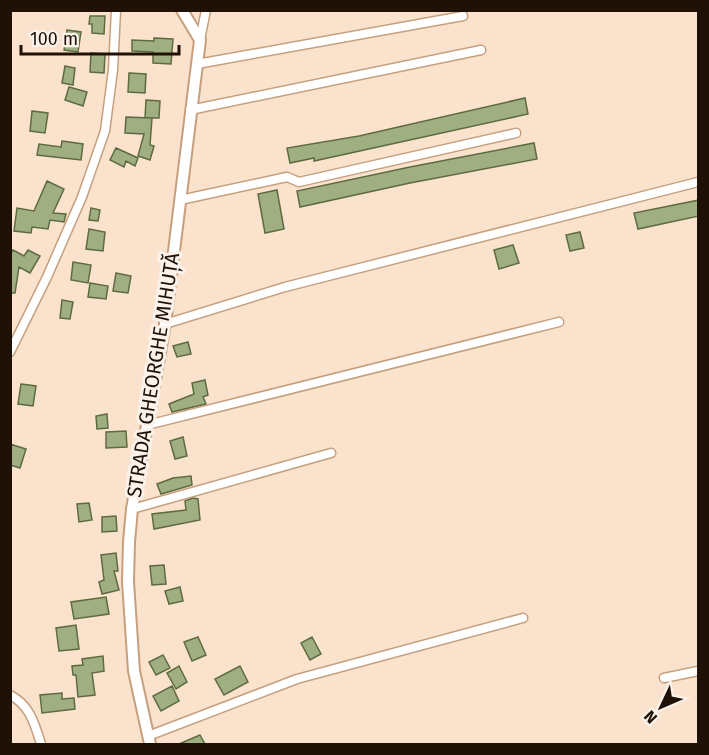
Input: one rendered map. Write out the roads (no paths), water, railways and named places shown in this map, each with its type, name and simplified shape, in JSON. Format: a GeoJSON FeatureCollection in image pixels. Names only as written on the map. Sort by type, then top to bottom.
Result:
{"type":"FeatureCollection","features":[{"type":"Feature","properties":{"kind":"street"},"geometry":{"type":"LineString","coordinates":[[10,352],[82,197],[105,131],[114,70],[116,10]]}},
{"type":"Feature","properties":{"kind":"street"},"geometry":{"type":"LineString","coordinates":[[182,10],[200,40]]}},
{"type":"Feature","properties":{"kind":"street"},"geometry":{"type":"LineString","coordinates":[[200,40],[206,10]]}},
{"type":"Feature","properties":{"kind":"street"},"geometry":{"type":"LineString","coordinates":[[196,64],[463,16]]}},
{"type":"Feature","properties":{"kind":"street","name":"STRADA GHEORGHE MIHUȚĂ"},"geometry":{"type":"LineString","coordinates":[[149,740],[134,671],[128,582],[129,542],[132,510],[165,324],[200,40]]}},
{"type":"Feature","properties":{"kind":"street"},"geometry":{"type":"LineString","coordinates":[[190,110],[481,50]]}},
{"type":"Feature","properties":{"kind":"street"},"geometry":{"type":"LineString","coordinates":[[180,200],[286,177],[299,182],[516,133]]}},
{"type":"Feature","properties":{"kind":"street"},"geometry":{"type":"LineString","coordinates":[[165,324],[285,287],[699,182]]}},
{"type":"Feature","properties":{"kind":"street"},"geometry":{"type":"LineString","coordinates":[[147,425],[559,322]]}},
{"type":"Feature","properties":{"kind":"street"},"geometry":{"type":"LineString","coordinates":[[132,510],[332,453]]}},
{"type":"Feature","properties":{"kind":"street"},"geometry":{"type":"LineString","coordinates":[[149,740],[297,679],[523,618]]}},
{"type":"Feature","properties":{"kind":"street"},"geometry":{"type":"LineString","coordinates":[[664,678],[699,671]]}},
{"type":"Feature","properties":{"kind":"street"},"geometry":{"type":"LineString","coordinates":[[10,695],[18,699],[27,709],[35,723],[40,744]]}}]}
